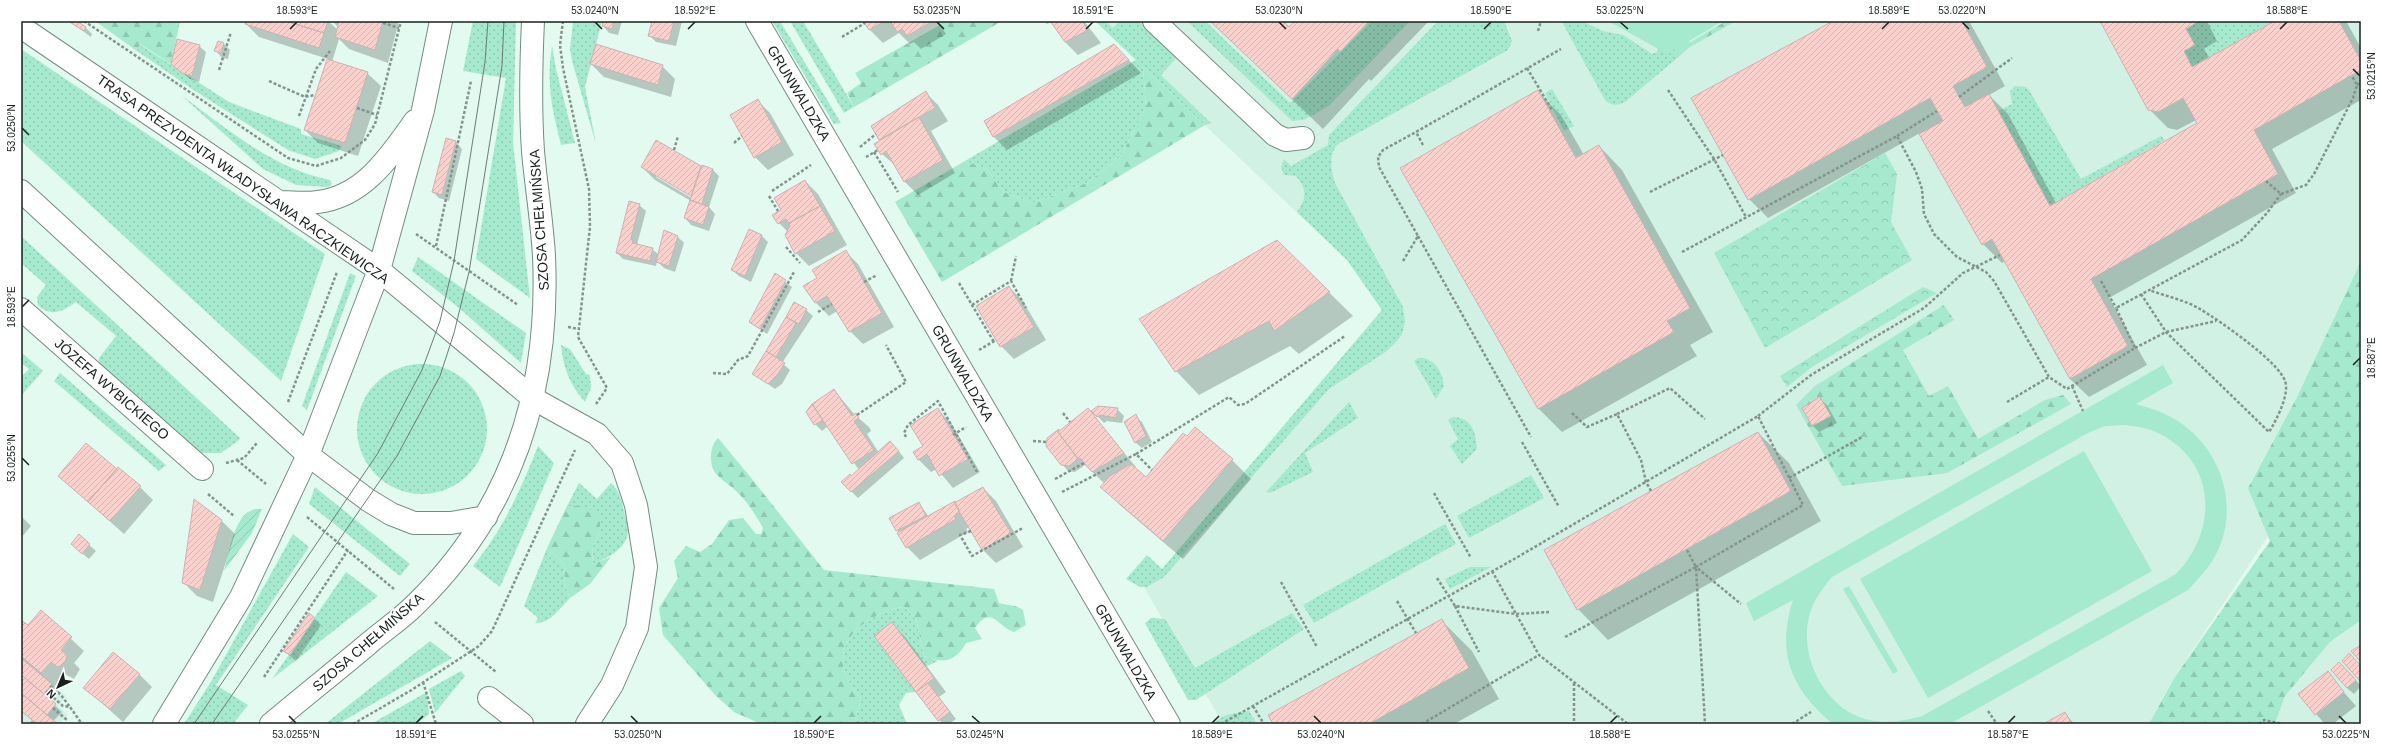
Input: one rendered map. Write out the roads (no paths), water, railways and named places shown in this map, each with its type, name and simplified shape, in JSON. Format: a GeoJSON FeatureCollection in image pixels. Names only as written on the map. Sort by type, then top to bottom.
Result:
{"type":"FeatureCollection","features":[{"type":"Feature","properties":{"kind":"main road"},"geometry":{"type":"LineString","coordinates":[[164,724],[241,597],[288,502],[308,455],[379,270],[423,110],[441,21]]}},
{"type":"Feature","properties":{"kind":"main road","name":"SZOSA CHEŁMIŃSKA"},"geometry":{"type":"LineString","coordinates":[[271,724],[415,605],[450,565],[486,517],[504,485],[534,399],[545,322],[544,254],[533,148],[531,60],[533,21]]}},
{"type":"Feature","properties":{"kind":"main road","name":"GRUNWALDZKA"},"geometry":{"type":"LineString","coordinates":[[757,21],[1169,724]]}},
{"type":"Feature","properties":{"kind":"main road"},"geometry":{"type":"LineString","coordinates":[[1154,21],[1275,135],[1286,140],[1302,138]]}},
{"type":"Feature","properties":{"kind":"main road","name":"TRASA PREZYDENTA WŁADYSŁAWA RACZKIEWICZA"},"geometry":{"type":"LineString","coordinates":[[21,27],[379,270],[534,399]]}},
{"type":"Feature","properties":{"kind":"main road"},"geometry":{"type":"LineString","coordinates":[[280,202],[318,202],[355,189],[383,166],[423,110]]}},
{"type":"Feature","properties":{"kind":"main road"},"geometry":{"type":"LineString","coordinates":[[21,190],[272,423],[308,455],[368,500],[390,514],[414,523],[451,523],[486,517]]}},
{"type":"Feature","properties":{"kind":"main road","name":"JÓZEFA WYBICKIEGO"},"geometry":{"type":"LineString","coordinates":[[21,309],[202,469]]}},
{"type":"Feature","properties":{"kind":"main road"},"geometry":{"type":"LineString","coordinates":[[534,399],[597,434],[622,463],[636,505],[646,567],[637,628],[612,685],[587,724]]}},
{"type":"Feature","properties":{"kind":"main road"},"geometry":{"type":"LineString","coordinates":[[489,698],[522,724]]}},
{"type":"Feature","properties":{"kind":"tram line"},"geometry":{"type":"LineString","coordinates":[[194,724],[378,453],[422,370],[440,321],[454,261],[485,62],[488,21]]}},
{"type":"Feature","properties":{"kind":"tram line"},"geometry":{"type":"LineString","coordinates":[[212,724],[397,456],[440,376],[454,333],[469,272],[502,66],[504,21]]}}]}
